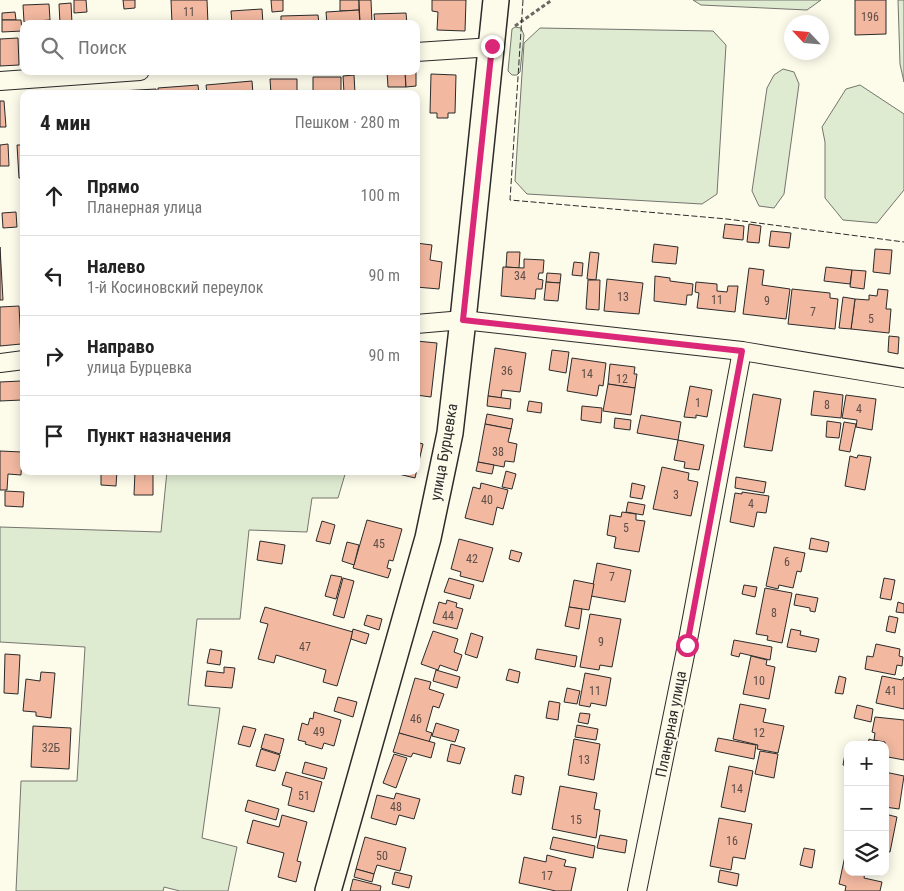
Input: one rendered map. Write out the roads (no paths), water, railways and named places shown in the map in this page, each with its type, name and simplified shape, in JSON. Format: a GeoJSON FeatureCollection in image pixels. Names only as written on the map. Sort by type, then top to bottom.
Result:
{"type":"FeatureCollection","features":[{"type":"Feature","properties":{"kind":"street","name":"улица Бурцевка"},"geometry":{"type":"LineString","coordinates":[[328,891],[428,538],[450,433],[496,0]]}},
{"type":"Feature","properties":{"kind":"street"},"geometry":{"type":"LineString","coordinates":[[420,52],[492,46]]}},
{"type":"Feature","properties":{"kind":"street"},"geometry":{"type":"LineString","coordinates":[[0,81],[84,75]]}},
{"type":"Feature","properties":{"kind":"street"},"geometry":{"type":"LineString","coordinates":[[420,324],[463,320],[742,351],[904,378]]}},
{"type":"Feature","properties":{"kind":"street","name":"Планерная улица"},"geometry":{"type":"LineString","coordinates":[[637,891],[687,645],[742,351]]}},
{"type":"Feature","properties":{"kind":"street"},"geometry":{"type":"LineString","coordinates":[[0,363],[20,360]]}}]}
